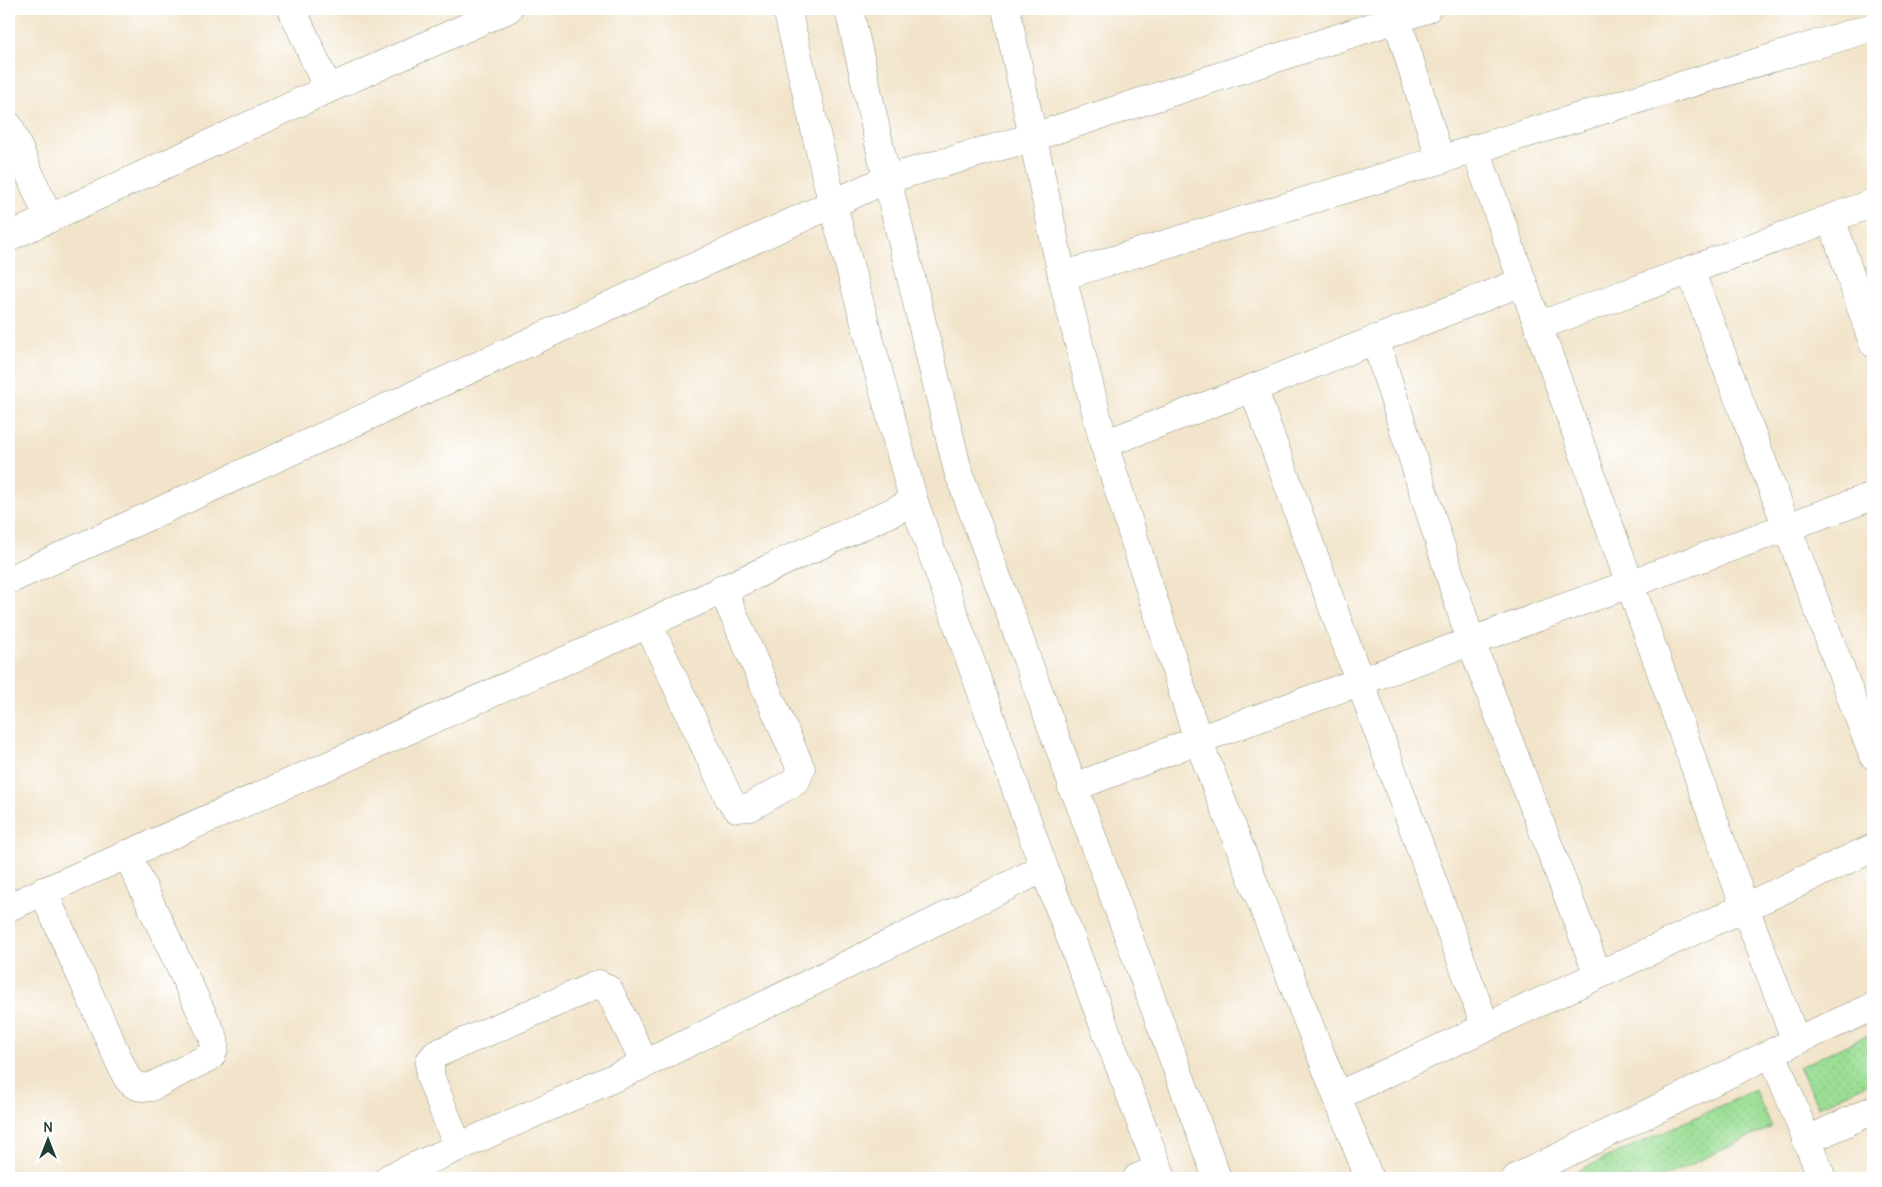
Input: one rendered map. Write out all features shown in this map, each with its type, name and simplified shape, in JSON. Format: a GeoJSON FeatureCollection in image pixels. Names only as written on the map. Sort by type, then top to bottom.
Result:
{"type":"FeatureCollection","features":[{"type":"Feature","properties":{"kind":"street"},"geometry":{"type":"LineString","coordinates":[[292,9],[328,89]]}},
{"type":"Feature","properties":{"kind":"street"},"geometry":{"type":"LineString","coordinates":[[9,237],[328,89],[508,9]]}},
{"type":"Feature","properties":{"kind":"street"},"geometry":{"type":"LineString","coordinates":[[787,9],[832,202],[914,502],[1153,1175]]}},
{"type":"Feature","properties":{"kind":"street"},"geometry":{"type":"LineString","coordinates":[[850,9],[887,179],[958,471],[1072,788],[1217,1178]]}},
{"type":"Feature","properties":{"kind":"street"},"geometry":{"type":"LineString","coordinates":[[1006,9],[1062,276],[1104,444],[1198,740],[1369,1178]]}},
{"type":"Feature","properties":{"kind":"street"},"geometry":{"type":"LineString","coordinates":[[9,580],[832,202],[887,179],[1033,137],[1396,13],[1427,9]]}},
{"type":"Feature","properties":{"kind":"street"},"geometry":{"type":"LineString","coordinates":[[1396,13],[1440,159]]}},
{"type":"Feature","properties":{"kind":"street"},"geometry":{"type":"LineString","coordinates":[[1062,276],[1873,27]]}},
{"type":"Feature","properties":{"kind":"street"},"geometry":{"type":"LineString","coordinates":[[9,126],[49,219]]}},
{"type":"Feature","properties":{"kind":"street"},"geometry":{"type":"LineString","coordinates":[[1475,148],[1745,908],[1796,1041]]}},
{"type":"Feature","properties":{"kind":"street"},"geometry":{"type":"LineString","coordinates":[[1538,326],[1873,203]]}},
{"type":"Feature","properties":{"kind":"street"},"geometry":{"type":"LineString","coordinates":[[1831,218],[1873,343]]}},
{"type":"Feature","properties":{"kind":"street"},"geometry":{"type":"LineString","coordinates":[[1690,270],[1873,755]]}},
{"type":"Feature","properties":{"kind":"street"},"geometry":{"type":"LineString","coordinates":[[1104,444],[1253,388],[1522,282]]}},
{"type":"Feature","properties":{"kind":"street"},"geometry":{"type":"LineString","coordinates":[[1375,339],[1471,642],[1598,975]]}},
{"type":"Feature","properties":{"kind":"street"},"geometry":{"type":"LineString","coordinates":[[1253,388],[1486,1028]]}},
{"type":"Feature","properties":{"kind":"street"},"geometry":{"type":"LineString","coordinates":[[1072,788],[1198,740],[1873,496]]}},
{"type":"Feature","properties":{"kind":"street"},"geometry":{"type":"LineString","coordinates":[[9,907],[648,624],[722,588],[914,502]]}},
{"type":"Feature","properties":{"kind":"street"},"geometry":{"type":"LineString","coordinates":[[648,624],[730,800],[737,808],[750,807],[796,781],[800,769],[722,588]]}},
{"type":"Feature","properties":{"kind":"street"},"geometry":{"type":"LineString","coordinates":[[1337,1096],[1873,848]]}},
{"type":"Feature","properties":{"kind":"street"},"geometry":{"type":"LineString","coordinates":[[43,891],[130,1084],[141,1088],[151,1087],[211,1056],[214,1049],[214,1040],[127,854]]}},
{"type":"Feature","properties":{"kind":"street"},"geometry":{"type":"LineString","coordinates":[[389,1178],[645,1064],[1044,868]]}},
{"type":"Feature","properties":{"kind":"street"},"geometry":{"type":"LineString","coordinates":[[458,1147],[430,1076],[430,1061],[436,1054],[599,984],[609,990],[645,1064]]}},
{"type":"Feature","properties":{"kind":"street"},"geometry":{"type":"LineString","coordinates":[[1516,1178],[1796,1041],[1873,1007]]}},
{"type":"Feature","properties":{"kind":"street"},"geometry":{"type":"LineString","coordinates":[[1772,1053],[1822,1178]]}},
{"type":"Feature","properties":{"kind":"street"},"geometry":{"type":"LineString","coordinates":[[1806,1141],[1873,1110]]}},
{"type":"Feature","properties":{"kind":"green space"},"geometry":{"type":"Polygon","coordinates":[[[1873,1033],[1873,1081],[1818,1107],[1799,1067],[1873,1033]]]}},
{"type":"Feature","properties":{"kind":"green space"},"geometry":{"type":"Polygon","coordinates":[[[1755,1090],[1772,1127],[1661,1178],[1562,1178],[1755,1090]]]}}]}
